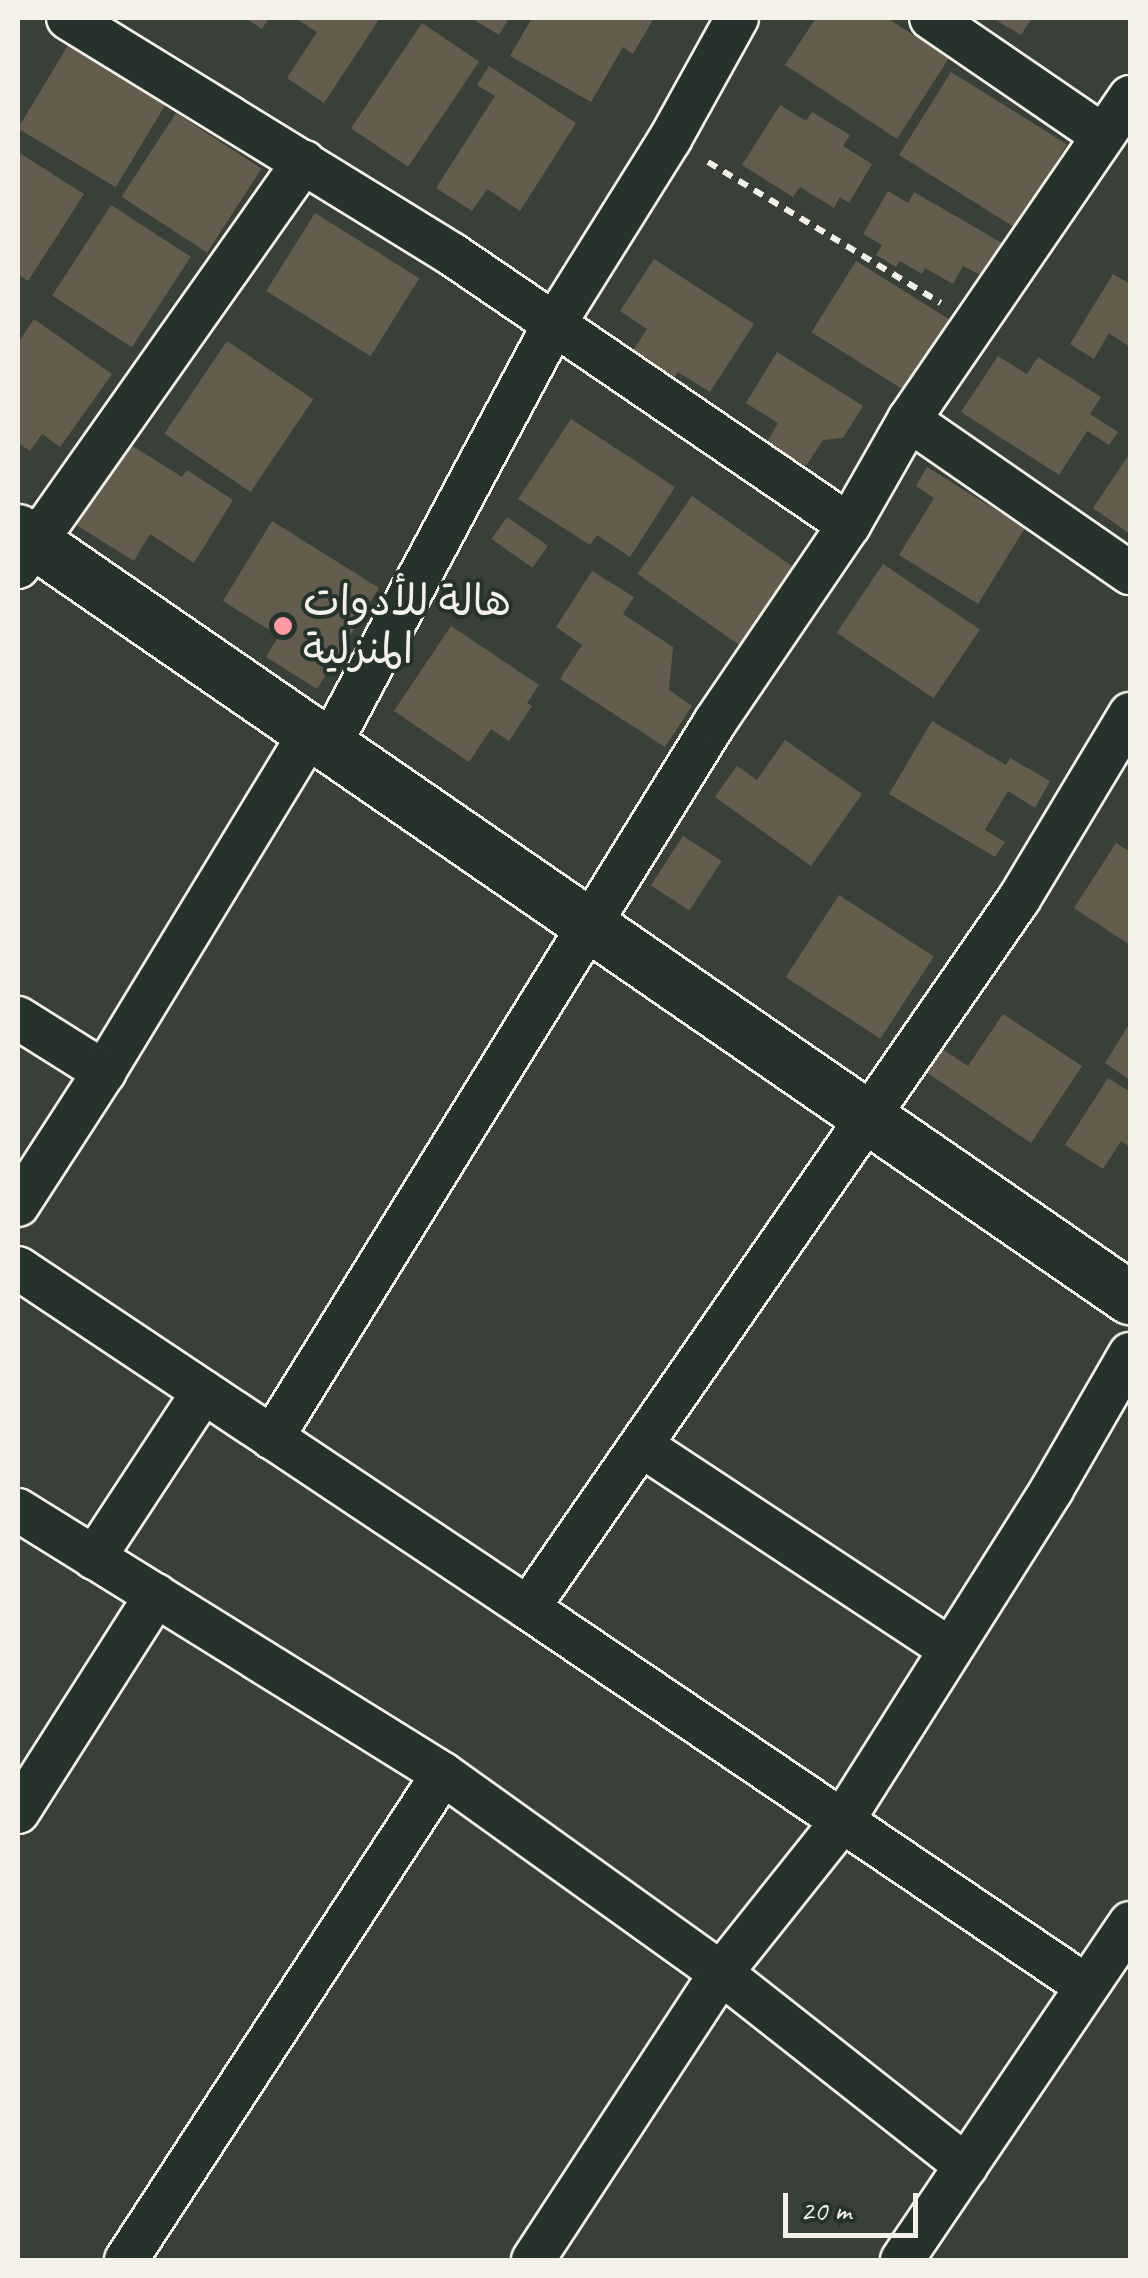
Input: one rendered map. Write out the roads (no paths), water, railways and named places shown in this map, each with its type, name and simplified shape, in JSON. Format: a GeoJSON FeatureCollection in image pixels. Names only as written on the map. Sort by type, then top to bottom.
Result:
{"type":"FeatureCollection","features":[{"type":"Feature","properties":{"kind":"street"},"geometry":{"type":"LineString","coordinates":[[68,18],[452,255],[849,525]]}},
{"type":"Feature","properties":{"kind":"street"},"geometry":{"type":"LineString","coordinates":[[18,1205],[321,738],[552,326],[670,139],[738,18]]}},
{"type":"Feature","properties":{"kind":"street"},"geometry":{"type":"LineString","coordinates":[[932,18],[1102,135]]}},
{"type":"Feature","properties":{"kind":"street"},"geometry":{"type":"LineString","coordinates":[[272,1438],[716,722],[849,525],[909,420],[1130,97]]}},
{"type":"Feature","properties":{"kind":"street"},"geometry":{"type":"LineString","coordinates":[[304,162],[23,547],[321,738],[1130,1298]]}},
{"type":"Feature","properties":{"kind":"street"},"geometry":{"type":"LineString","coordinates":[[909,420],[1130,573]]}},
{"type":"Feature","properties":{"kind":"street"},"geometry":{"type":"LineString","coordinates":[[528,1608],[870,1118],[1018,898],[1129,722]]}},
{"type":"Feature","properties":{"kind":"street"},"geometry":{"type":"LineString","coordinates":[[18,1018],[104,1072]]}},
{"type":"Feature","properties":{"kind":"street"},"geometry":{"type":"LineString","coordinates":[[18,1268],[1086,1986]]}},
{"type":"Feature","properties":{"kind":"street"},"geometry":{"type":"LineString","coordinates":[[533,2260],[721,1973],[843,1820],[1052,1489],[1130,1354]]}},
{"type":"Feature","properties":{"kind":"street"},"geometry":{"type":"LineString","coordinates":[[94,1558],[203,1392]]}},
{"type":"Feature","properties":{"kind":"street"},"geometry":{"type":"LineString","coordinates":[[642,1446],[950,1650]]}},
{"type":"Feature","properties":{"kind":"street"},"geometry":{"type":"LineString","coordinates":[[18,1510],[443,1774],[721,1973],[966,2166]]}},
{"type":"Feature","properties":{"kind":"street"},"geometry":{"type":"LineString","coordinates":[[18,1812],[156,1595]]}},
{"type":"Feature","properties":{"kind":"street"},"geometry":{"type":"LineString","coordinates":[[126,2260],[443,1774]]}},
{"type":"Feature","properties":{"kind":"street"},"geometry":{"type":"LineString","coordinates":[[902,2260],[1130,1923]]}},
{"type":"Feature","properties":{"kind":"place","name":"هالة للأدوات المنزلية"},"geometry":{"type":"Point","coordinates":[283,626]}}]}
